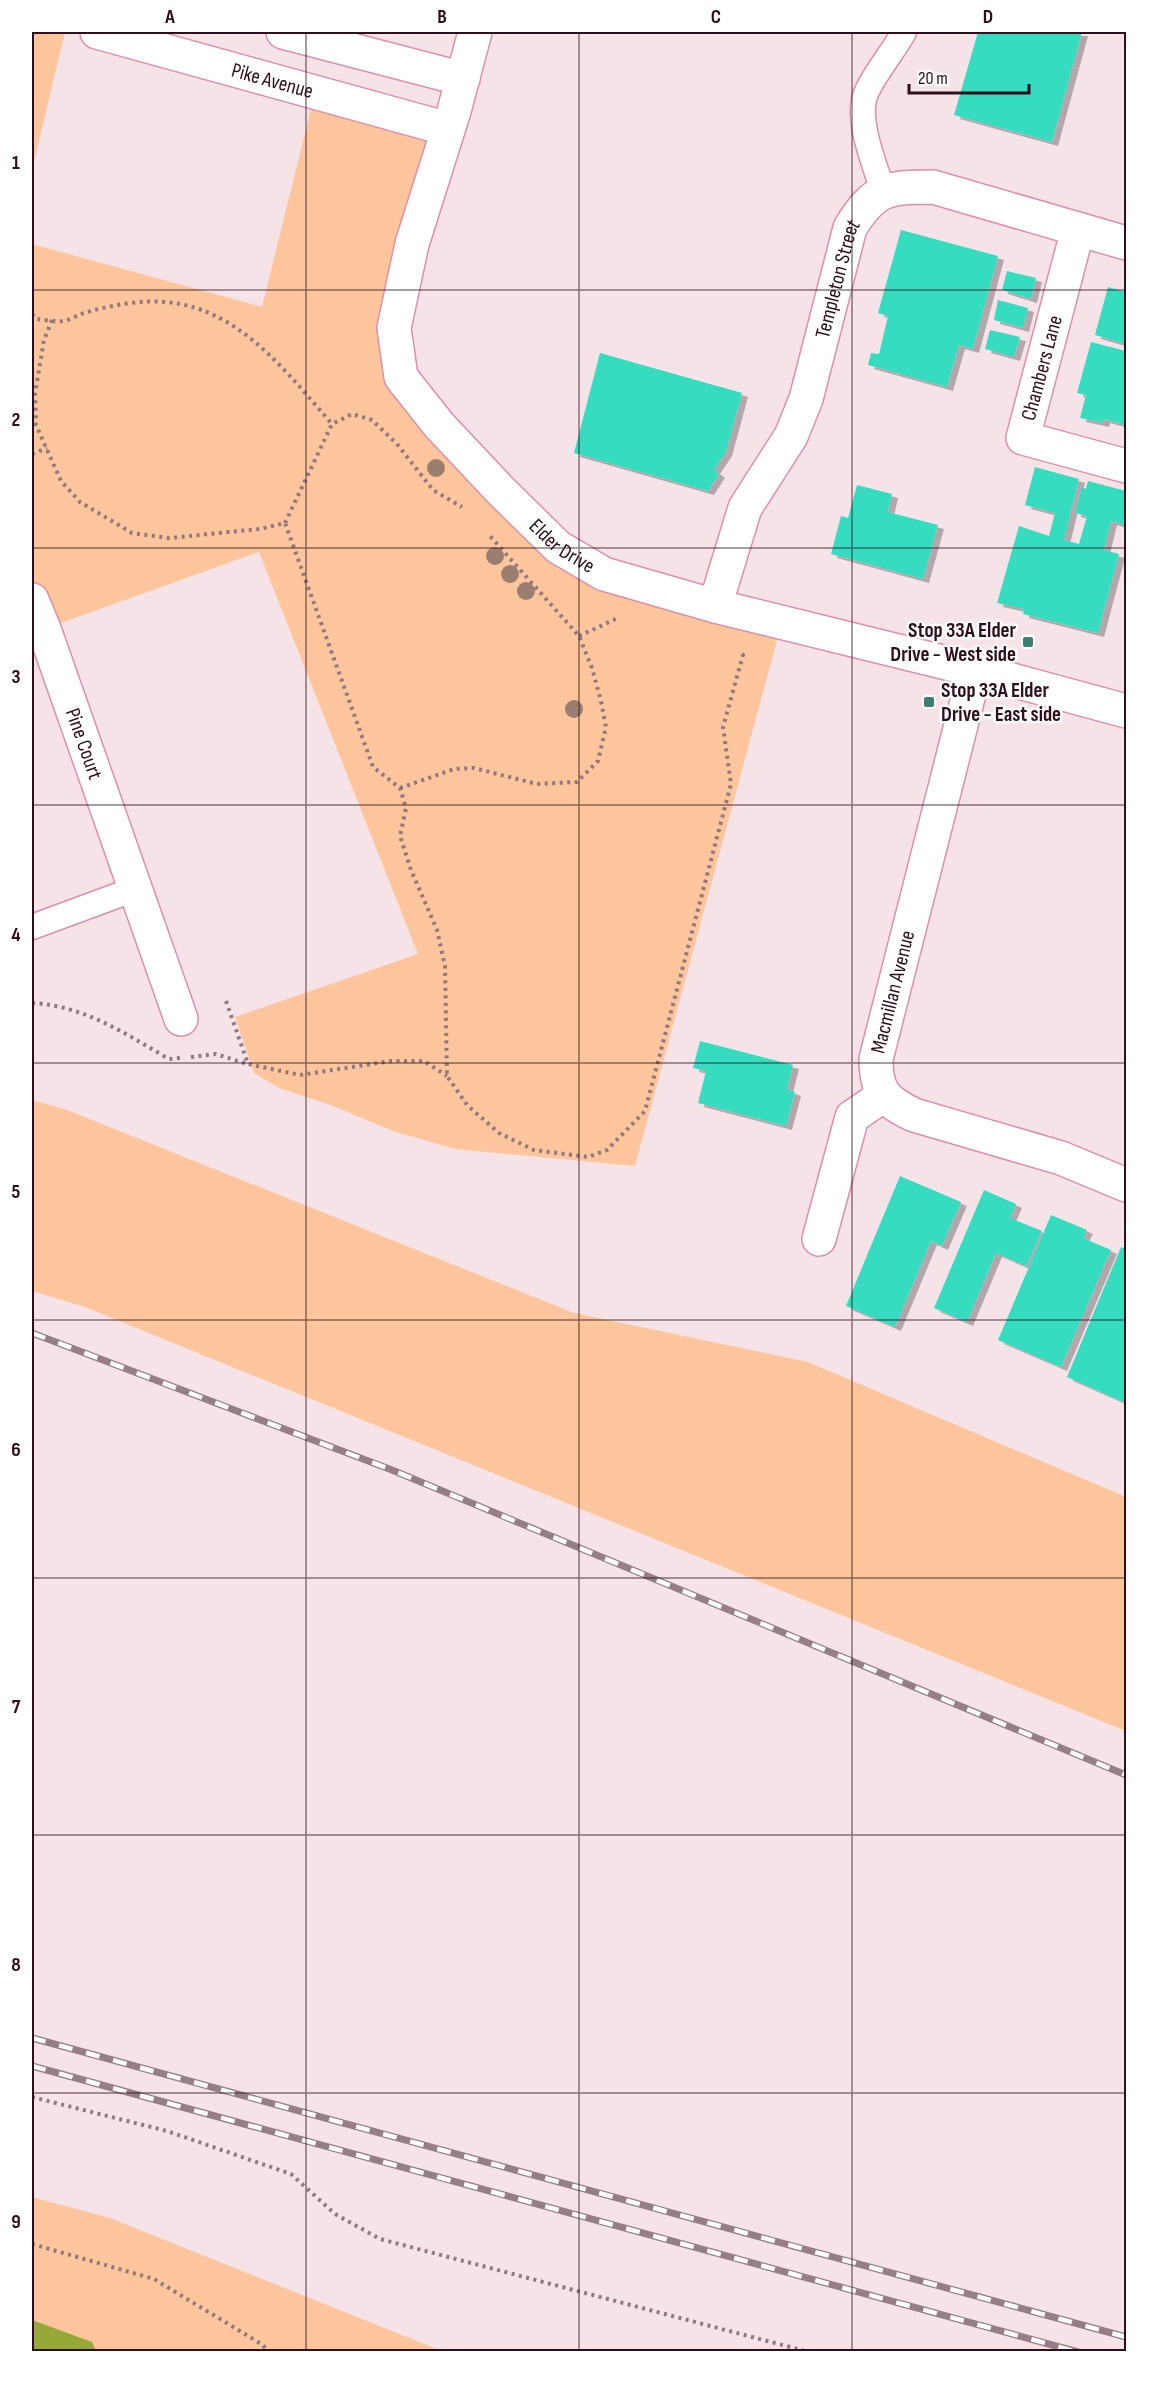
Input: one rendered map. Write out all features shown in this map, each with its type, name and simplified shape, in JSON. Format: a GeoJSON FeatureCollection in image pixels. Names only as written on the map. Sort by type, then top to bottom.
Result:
{"type":"FeatureCollection","features":[{"type":"Feature","properties":{"kind":"street","name":"Pike Avenue"},"geometry":{"type":"LineString","coordinates":[[97,32],[448,129]]}},
{"type":"Feature","properties":{"kind":"street"},"geometry":{"type":"LineString","coordinates":[[284,32],[463,78]]}},
{"type":"Feature","properties":{"kind":"street","name":"Elder Drive"},"geometry":{"type":"LineString","coordinates":[[475,32],[412,244],[394,328],[401,377],[439,425],[500,490],[558,547],[604,574],[716,606],[975,670],[1126,711]]}},
{"type":"Feature","properties":{"kind":"street"},"geometry":{"type":"LineString","coordinates":[[883,191],[909,187],[933,187],[1126,243]]}},
{"type":"Feature","properties":{"kind":"street","name":"Templeton Street"},"geometry":{"type":"LineString","coordinates":[[716,606],[745,508],[791,436],[806,399],[850,228],[864,205],[883,191]]}},
{"type":"Feature","properties":{"kind":"street","name":"Chambers Lane"},"geometry":{"type":"LineString","coordinates":[[1078,229],[1023,438],[1126,466]]}},
{"type":"Feature","properties":{"kind":"street","name":"Pine Court"},"geometry":{"type":"LineString","coordinates":[[32,600],[181,1019]]}},
{"type":"Feature","properties":{"kind":"street","name":"Macmillan Avenue"},"geometry":{"type":"LineString","coordinates":[[884,1095],[876,1079],[876,1059],[975,670]]}},
{"type":"Feature","properties":{"kind":"street"},"geometry":{"type":"LineString","coordinates":[[819,1239],[852,1117],[884,1095],[897,1107],[914,1115],[1061,1158],[1126,1185]]}},
{"type":"Feature","properties":{"kind":"lane"},"geometry":{"type":"LineString","coordinates":[[883,191],[869,144],[864,121],[864,106],[866,93],[904,32]]}},
{"type":"Feature","properties":{"kind":"lane"},"geometry":{"type":"LineString","coordinates":[[32,927],[135,890]]}},
{"type":"Feature","properties":{"kind":"path"},"geometry":{"type":"LineString","coordinates":[[32,314],[37,320],[64,321],[82,314],[132,303],[168,302],[196,309],[230,322],[258,344],[283,367],[332,424]]}},
{"type":"Feature","properties":{"kind":"path"},"geometry":{"type":"LineString","coordinates":[[52,320],[44,339],[34,394],[36,425],[61,482],[80,502],[132,533],[169,538],[260,529],[285,523]]}},
{"type":"Feature","properties":{"kind":"path"},"geometry":{"type":"LineString","coordinates":[[447,1076],[446,966],[437,930],[411,870],[400,836],[406,808],[400,788],[373,767],[285,523],[332,424],[352,414],[372,420],[397,444],[433,490],[464,508]]}},
{"type":"Feature","properties":{"kind":"path"},"geometry":{"type":"LineString","coordinates":[[32,454],[47,448]]}},
{"type":"Feature","properties":{"kind":"path"},"geometry":{"type":"LineString","coordinates":[[400,788],[454,769],[474,768],[537,784],[577,782],[598,761],[606,727],[601,700],[579,636],[487,534]]}},
{"type":"Feature","properties":{"kind":"path"},"geometry":{"type":"LineString","coordinates":[[579,636],[620,618]]}},
{"type":"Feature","properties":{"kind":"path"},"geometry":{"type":"LineString","coordinates":[[32,1003],[55,1004],[105,1021],[169,1059],[216,1054],[248,1064],[300,1075],[391,1060],[424,1060],[447,1076],[467,1105],[491,1126],[534,1150],[588,1157],[607,1150],[645,1111],[730,784],[723,727],[742,655],[731,651]]}},
{"type":"Feature","properties":{"kind":"path"},"geometry":{"type":"LineString","coordinates":[[226,1001],[248,1064]]}},
{"type":"Feature","properties":{"kind":"path"},"geometry":{"type":"LineString","coordinates":[[32,2097],[167,2131],[291,2174],[335,2214],[380,2239],[809,2352]]}},
{"type":"Feature","properties":{"kind":"path"},"geometry":{"type":"LineString","coordinates":[[32,2244],[154,2279],[262,2344],[268,2352]]}},
{"type":"Feature","properties":{"kind":"shaded area"},"geometry":{"type":"Polygon","coordinates":[[[32,32],[65,32],[32,170],[32,32]]]}},
{"type":"Feature","properties":{"kind":"shaded area"},"geometry":{"type":"Polygon","coordinates":[[[315,93],[448,129],[401,377],[558,547],[782,622],[635,1166],[455,1149],[393,1131],[333,1106],[279,1088],[254,1073],[235,1017],[418,954],[259,552],[44,629],[32,600],[32,244],[262,307],[315,93]]]}},
{"type":"Feature","properties":{"kind":"shaded area"},"geometry":{"type":"Polygon","coordinates":[[[32,1100],[67,1110],[574,1313],[808,1362],[1126,1497],[1126,1731],[85,1307],[32,1291],[32,1100]]]}},
{"type":"Feature","properties":{"kind":"shaded area"},"geometry":{"type":"Polygon","coordinates":[[[32,2197],[110,2218],[442,2351],[32,2351],[32,2197]]]}},
{"type":"Feature","properties":{"kind":"shaded area"},"geometry":{"type":"Polygon","coordinates":[[[32,2320],[92,2342],[96,2351],[32,2351],[32,2320]]]}},
{"type":"Feature","properties":{"kind":"building"},"geometry":{"type":"Polygon","coordinates":[[[978,32],[1082,32],[1052,142],[954,115],[978,32]]]}},
{"type":"Feature","properties":{"kind":"building"},"geometry":{"type":"Polygon","coordinates":[[[901,230],[998,256],[973,349],[959,345],[947,387],[868,365],[871,353],[879,354],[888,316],[878,313],[901,230]]]}},
{"type":"Feature","properties":{"kind":"building"},"geometry":{"type":"Polygon","coordinates":[[[1007,271],[1036,278],[1031,299],[1002,290],[1007,271]]]}},
{"type":"Feature","properties":{"kind":"building"},"geometry":{"type":"Polygon","coordinates":[[[1108,287],[1126,292],[1126,344],[1095,335],[1108,287]]]}},
{"type":"Feature","properties":{"kind":"building"},"geometry":{"type":"Polygon","coordinates":[[[998,300],[1028,308],[1023,328],[994,320],[998,300]]]}},
{"type":"Feature","properties":{"kind":"building"},"geometry":{"type":"Polygon","coordinates":[[[990,330],[1020,337],[1014,357],[985,349],[990,330]]]}},
{"type":"Feature","properties":{"kind":"building"},"geometry":{"type":"Polygon","coordinates":[[[1091,342],[1126,351],[1126,425],[1104,419],[1103,423],[1080,418],[1086,395],[1077,393],[1091,342]]]}},
{"type":"Feature","properties":{"kind":"building"},"geometry":{"type":"Polygon","coordinates":[[[600,353],[742,393],[726,452],[714,470],[719,474],[708,491],[574,453],[600,353]]]}},
{"type":"Feature","properties":{"kind":"building"},"geometry":{"type":"Polygon","coordinates":[[[1035,467],[1079,479],[1064,540],[1079,544],[1087,516],[1075,513],[1082,487],[1086,489],[1088,481],[1126,491],[1124,525],[1111,521],[1104,550],[1119,554],[1098,633],[1023,614],[1024,609],[997,603],[1019,526],[1049,536],[1055,513],[1025,505],[1035,467]]]}},
{"type":"Feature","properties":{"kind":"building"},"geometry":{"type":"Polygon","coordinates":[[[857,485],[892,494],[888,512],[938,525],[923,579],[831,554],[841,516],[848,518],[857,485]]]}},
{"type":"Feature","properties":{"kind":"building"},"geometry":{"type":"Polygon","coordinates":[[[700,1041],[793,1065],[787,1089],[795,1092],[786,1126],[698,1103],[706,1071],[693,1068],[700,1041]]]}},
{"type":"Feature","properties":{"kind":"building"},"geometry":{"type":"Polygon","coordinates":[[[900,1176],[961,1202],[942,1246],[931,1241],[895,1327],[846,1306],[900,1176]]]}},
{"type":"Feature","properties":{"kind":"building"},"geometry":{"type":"Polygon","coordinates":[[[984,1190],[1016,1204],[1010,1218],[1042,1231],[1026,1266],[996,1253],[967,1322],[934,1308],[984,1190]]]}},
{"type":"Feature","properties":{"kind":"building"},"geometry":{"type":"Polygon","coordinates":[[[1051,1215],[1087,1230],[1083,1238],[1111,1250],[1061,1367],[998,1340],[1051,1215]]]}},
{"type":"Feature","properties":{"kind":"building"},"geometry":{"type":"Polygon","coordinates":[[[1121,1247],[1126,1249],[1126,1403],[1067,1377],[1121,1247]]]}},
{"type":"Feature","properties":{"kind":"railway"},"geometry":{"type":"LineString","coordinates":[[32,1333],[392,1470],[1126,1775]]}},
{"type":"Feature","properties":{"kind":"railway"},"geometry":{"type":"LineString","coordinates":[[32,2038],[1126,2337]]}},
{"type":"Feature","properties":{"kind":"railway"},"geometry":{"type":"LineString","coordinates":[[32,2066],[1078,2352]]}},
{"type":"Feature","properties":{"kind":"place","name":"Stop 33A Elder Drive - West side"},"geometry":{"type":"Point","coordinates":[1028,642]}},
{"type":"Feature","properties":{"kind":"place","name":"Stop 33A Elder Drive - East side"},"geometry":{"type":"Point","coordinates":[929,702]}}]}
